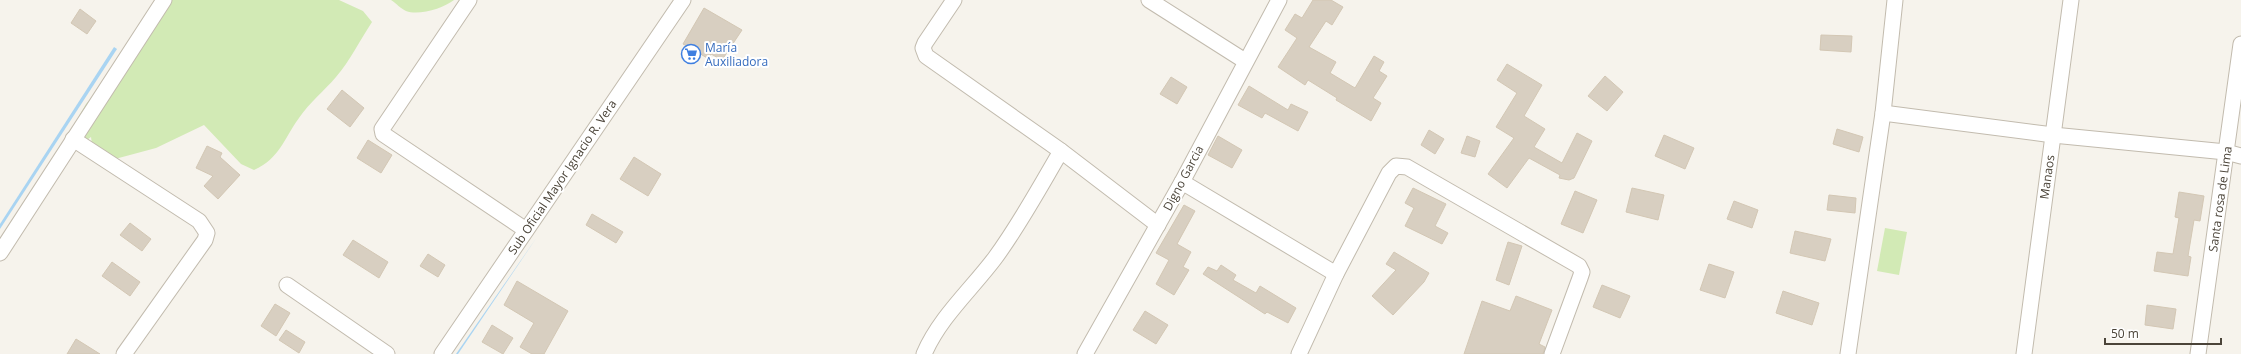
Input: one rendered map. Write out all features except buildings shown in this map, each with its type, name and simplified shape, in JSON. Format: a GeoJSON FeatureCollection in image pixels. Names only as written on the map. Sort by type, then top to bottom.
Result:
{"type":"FeatureCollection","features":[{"type":"Feature","properties":{"kind":"street"},"geometry":{"type":"LineString","coordinates":[[0,253],[164,0]]}},
{"type":"Feature","properties":{"kind":"street"},"geometry":{"type":"LineString","coordinates":[[468,0],[382,129],[383,134],[526,230]]}},
{"type":"Feature","properties":{"kind":"street","name":"Sub Oficial Mayor Ignacio R. Vera"},"geometry":{"type":"LineString","coordinates":[[442,354],[683,0]]}},
{"type":"Feature","properties":{"kind":"street"},"geometry":{"type":"LineString","coordinates":[[954,0],[925,43],[923,48],[926,56],[1061,151],[1158,225]]}},
{"type":"Feature","properties":{"kind":"street"},"geometry":{"type":"LineString","coordinates":[[1149,0],[1244,61]]}},
{"type":"Feature","properties":{"kind":"street","name":"Digno Garcia"},"geometry":{"type":"LineString","coordinates":[[1085,354],[1182,182],[1244,61],[1278,0]]}},
{"type":"Feature","properties":{"kind":"street"},"geometry":{"type":"LineString","coordinates":[[1848,354],[1883,114],[1895,0]]}},
{"type":"Feature","properties":{"kind":"street","name":"Manaos"},"geometry":{"type":"LineString","coordinates":[[2024,354],[2071,0]]}},
{"type":"Feature","properties":{"kind":"street","name":"Santa rosa de Lima"},"geometry":{"type":"LineString","coordinates":[[2198,354],[2241,44]]}},
{"type":"Feature","properties":{"kind":"street"},"geometry":{"type":"LineString","coordinates":[[1883,114],[2053,136],[2226,152],[2241,156]]}},
{"type":"Feature","properties":{"kind":"street"},"geometry":{"type":"LineString","coordinates":[[73,139],[198,221],[207,233],[205,240],[124,354]]}},
{"type":"Feature","properties":{"kind":"street"},"geometry":{"type":"LineString","coordinates":[[924,354],[945,318],[981,275],[1012,233],[1061,151]]}},
{"type":"Feature","properties":{"kind":"street"},"geometry":{"type":"LineString","coordinates":[[1299,354],[1336,274],[1389,173],[1396,166],[1407,167],[1580,266],[1582,272],[1552,354]]}},
{"type":"Feature","properties":{"kind":"street"},"geometry":{"type":"LineString","coordinates":[[1182,182],[1336,274]]}},
{"type":"Feature","properties":{"kind":"street"},"geometry":{"type":"LineString","coordinates":[[287,285],[386,354]]}},
{"type":"Feature","properties":{"kind":"green space"},"geometry":{"type":"Polygon","coordinates":[[[172,0],[339,0],[363,11],[372,22],[341,71],[303,112],[280,148],[270,160],[254,170],[241,164],[204,125],[156,148],[115,159],[93,151],[91,137],[84,142],[75,128],[79,116],[86,104],[148,35],[172,0]]]}},
{"type":"Feature","properties":{"kind":"green space"},"geometry":{"type":"Polygon","coordinates":[[[391,0],[454,0],[438,8],[418,13],[406,11],[391,0]]]}},
{"type":"Feature","properties":{"kind":"green space"},"geometry":{"type":"Polygon","coordinates":[[[1885,228],[1907,232],[1899,275],[1877,271],[1885,228]]]}},
{"type":"Feature","properties":{"kind":"water"},"geometry":{"type":"Polygon","coordinates":[[[114,47],[117,49],[0,229],[0,224],[114,47]]]}},
{"type":"Feature","properties":{"kind":"water"},"geometry":{"type":"Polygon","coordinates":[[[537,237],[458,354],[456,354],[537,237]]]}},
{"type":"Feature","properties":{"kind":"place","name":"María Auxiliadora"},"geometry":{"type":"Point","coordinates":[691,54]}}]}
